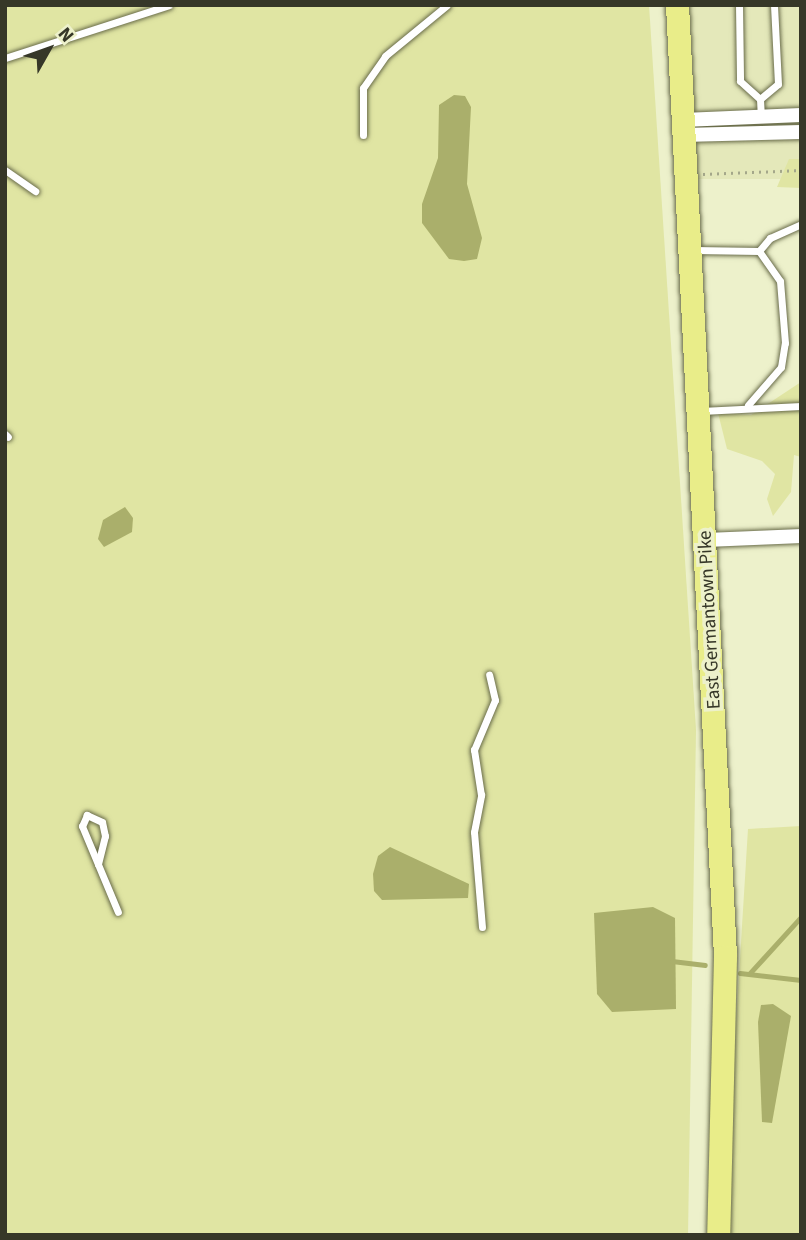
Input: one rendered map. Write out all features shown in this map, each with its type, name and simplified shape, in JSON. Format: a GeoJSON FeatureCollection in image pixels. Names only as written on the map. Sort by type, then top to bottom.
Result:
{"type":"FeatureCollection","features":[{"type":"Feature","properties":{"kind":"main road","name":"East Germantown Pike"},"geometry":{"type":"LineString","coordinates":[[677,5],[707,540],[725,957],[718,1235]]}},
{"type":"Feature","properties":{"kind":"street"},"geometry":{"type":"LineString","coordinates":[[683,127],[801,115]]}},
{"type":"Feature","properties":{"kind":"street"},"geometry":{"type":"LineString","coordinates":[[683,127],[801,132]]}},
{"type":"Feature","properties":{"kind":"street"},"geometry":{"type":"LineString","coordinates":[[707,540],[801,536]]}},
{"type":"Feature","properties":{"kind":"lane"},"geometry":{"type":"LineString","coordinates":[[5,58],[169,5]]}},
{"type":"Feature","properties":{"kind":"lane"},"geometry":{"type":"LineString","coordinates":[[363,135],[363,88],[385,56],[447,5]]}},
{"type":"Feature","properties":{"kind":"lane"},"geometry":{"type":"LineString","coordinates":[[739,5],[740,81],[760,99],[761,117]]}},
{"type":"Feature","properties":{"kind":"lane"},"geometry":{"type":"LineString","coordinates":[[760,99],[778,84],[774,5]]}},
{"type":"Feature","properties":{"kind":"lane"},"geometry":{"type":"LineString","coordinates":[[5,170],[35,191]]}},
{"type":"Feature","properties":{"kind":"lane"},"geometry":{"type":"LineString","coordinates":[[759,251],[770,238],[801,224]]}},
{"type":"Feature","properties":{"kind":"lane"},"geometry":{"type":"LineString","coordinates":[[690,250],[759,251]]}},
{"type":"Feature","properties":{"kind":"lane"},"geometry":{"type":"LineString","coordinates":[[748,405],[782,367],[785,343],[780,281],[759,251]]}},
{"type":"Feature","properties":{"kind":"lane"},"geometry":{"type":"LineString","coordinates":[[699,411],[748,405],[801,406]]}},
{"type":"Feature","properties":{"kind":"lane"},"geometry":{"type":"LineString","coordinates":[[482,928],[474,832],[481,795],[474,750],[495,700],[489,676]]}},
{"type":"Feature","properties":{"kind":"lane"},"geometry":{"type":"LineString","coordinates":[[98,863],[103,829],[95,815],[87,816],[82,825],[118,912]]}},
{"type":"Feature","properties":{"kind":"path"},"geometry":{"type":"LineString","coordinates":[[703,174],[801,170]]}},
{"type":"Feature","properties":{"kind":"shaded area"},"geometry":{"type":"Polygon","coordinates":[[[5,5],[649,5],[696,730],[688,1235],[5,1235],[5,5]]]}},
{"type":"Feature","properties":{"kind":"shaded area"},"geometry":{"type":"Polygon","coordinates":[[[677,5],[801,5],[801,179],[677,179],[677,5]]]}},
{"type":"Feature","properties":{"kind":"shaded area"},"geometry":{"type":"Polygon","coordinates":[[[454,95],[465,96],[471,107],[467,184],[482,238],[477,259],[464,261],[449,259],[422,223],[422,204],[438,158],[439,105],[454,95]]]}},
{"type":"Feature","properties":{"kind":"shaded area"},"geometry":{"type":"Polygon","coordinates":[[[789,159],[801,159],[801,188],[777,187],[789,159]]]}},
{"type":"Feature","properties":{"kind":"shaded area"},"geometry":{"type":"Polygon","coordinates":[[[801,382],[801,457],[794,455],[791,492],[773,516],[767,499],[775,474],[762,461],[727,449],[718,413],[751,415],[801,382]]]}},
{"type":"Feature","properties":{"kind":"shaded area"},"geometry":{"type":"Polygon","coordinates":[[[125,507],[133,518],[132,532],[104,547],[98,539],[103,520],[125,507]]]}},
{"type":"Feature","properties":{"kind":"shaded area"},"geometry":{"type":"Polygon","coordinates":[[[801,826],[801,1235],[723,1235],[748,829],[801,826]]]}},
{"type":"Feature","properties":{"kind":"shaded area"},"geometry":{"type":"Polygon","coordinates":[[[390,847],[469,884],[468,898],[382,900],[374,891],[373,874],[378,856],[390,847]]]}},
{"type":"Feature","properties":{"kind":"shaded area"},"geometry":{"type":"Polygon","coordinates":[[[653,907],[675,918],[676,1009],[612,1012],[597,994],[594,913],[653,907]]]}},
{"type":"Feature","properties":{"kind":"shaded area"},"geometry":{"type":"Polygon","coordinates":[[[773,1004],[791,1016],[772,1123],[762,1122],[758,1022],[761,1005],[773,1004]]]}},
{"type":"Feature","properties":{"kind":"waterway"},"geometry":{"type":"LineString","coordinates":[[750,973],[801,917]]}},
{"type":"Feature","properties":{"kind":"waterway"},"geometry":{"type":"LineString","coordinates":[[672,961],[705,965]]}},
{"type":"Feature","properties":{"kind":"waterway"},"geometry":{"type":"LineString","coordinates":[[740,973],[801,980]]}}]}
